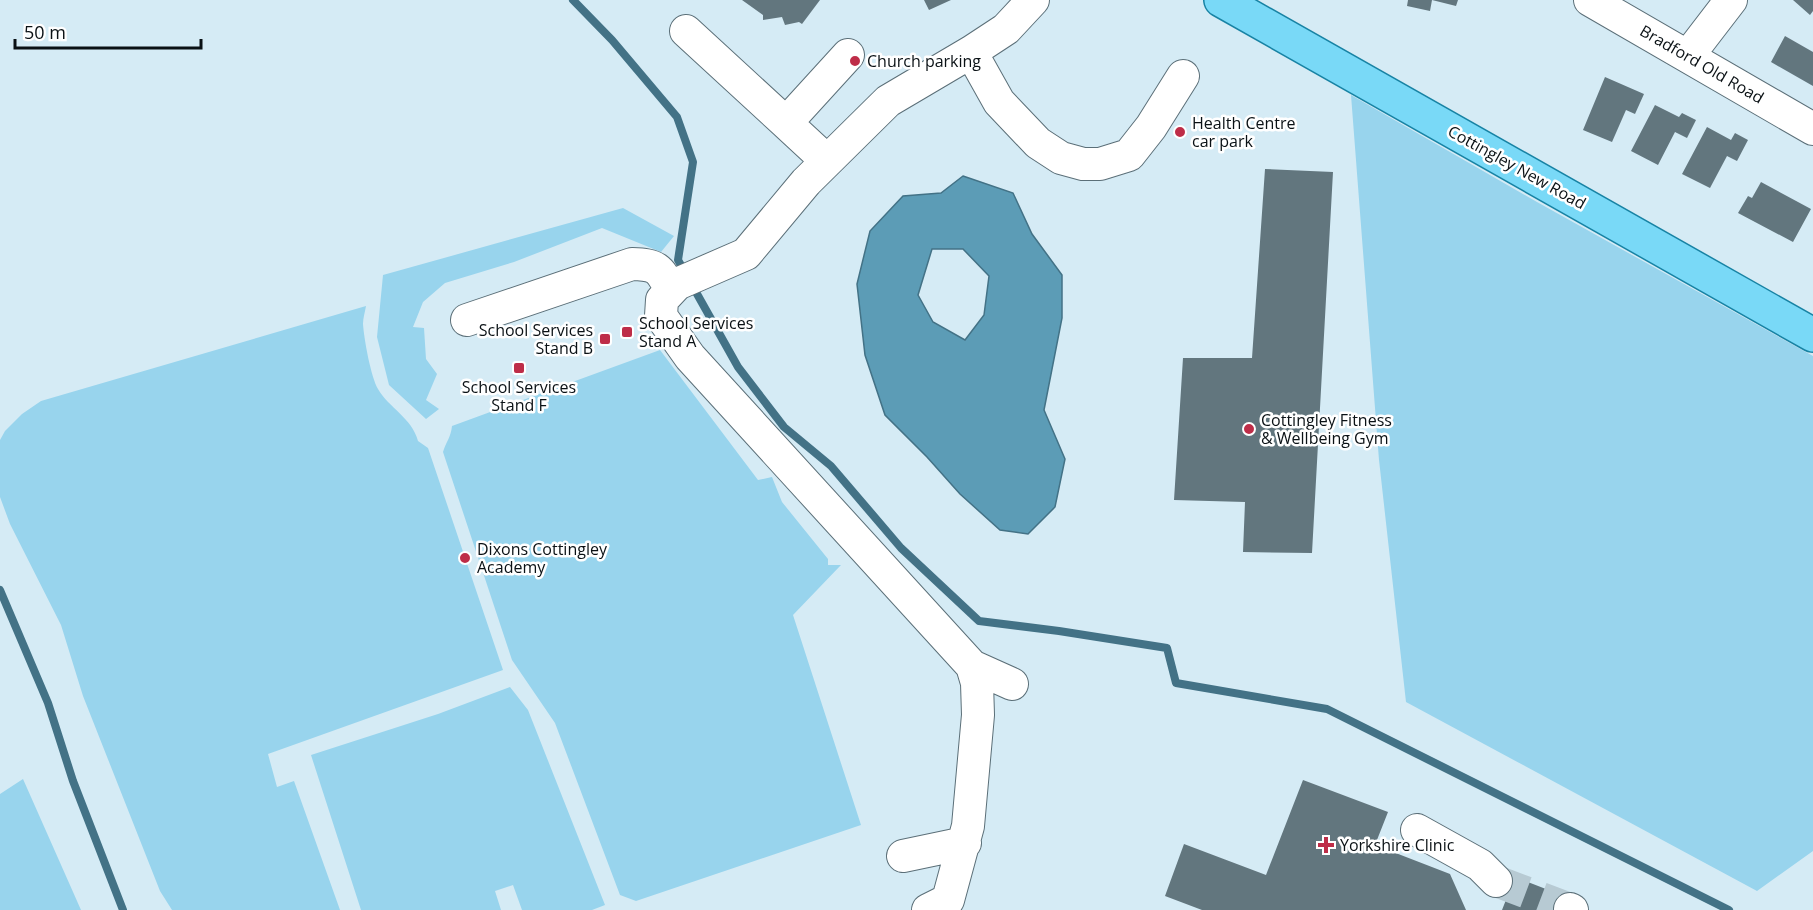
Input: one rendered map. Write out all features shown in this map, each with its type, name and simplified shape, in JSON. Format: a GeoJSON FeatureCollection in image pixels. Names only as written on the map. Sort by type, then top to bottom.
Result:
{"type":"FeatureCollection","features":[{"type":"Feature","properties":{"kind":"main road","name":"Cottingley New Road"},"geometry":{"type":"LineString","coordinates":[[1221,0],[1813,335]]}},
{"type":"Feature","properties":{"kind":"street"},"geometry":{"type":"LineString","coordinates":[[1012,684],[972,666],[690,357],[661,316],[662,300],[684,282],[746,254],[806,182],[888,100],[971,52],[1006,28],[1033,0]]}},
{"type":"Feature","properties":{"kind":"street","name":"Bradford Old Road"},"geometry":{"type":"LineString","coordinates":[[1590,0],[1813,129]]}},
{"type":"Feature","properties":{"kind":"street"},"geometry":{"type":"LineString","coordinates":[[1688,56],[1731,0]]}},
{"type":"Feature","properties":{"kind":"street"},"geometry":{"type":"LineString","coordinates":[[686,31],[827,161]]}},
{"type":"Feature","properties":{"kind":"street"},"geometry":{"type":"LineString","coordinates":[[971,52],[999,102],[1038,143],[1061,158],[1083,164],[1100,164],[1130,155],[1151,127],[1183,76]]}},
{"type":"Feature","properties":{"kind":"street"},"geometry":{"type":"LineString","coordinates":[[786,123],[848,55]]}},
{"type":"Feature","properties":{"kind":"street"},"geometry":{"type":"LineString","coordinates":[[467,320],[632,264],[648,264],[684,282]]}},
{"type":"Feature","properties":{"kind":"street"},"geometry":{"type":"LineString","coordinates":[[941,907],[968,826],[978,715],[977,683],[972,666]]}},
{"type":"Feature","properties":{"kind":"street"},"geometry":{"type":"LineString","coordinates":[[1417,830],[1480,865],[1496,881]]}},
{"type":"Feature","properties":{"kind":"street"},"geometry":{"type":"LineString","coordinates":[[903,856],[964,843]]}},
{"type":"Feature","properties":{"kind":"shaded area"},"geometry":{"type":"Polygon","coordinates":[[[1351,95],[1813,356],[1813,851],[1757,891],[1406,702],[1379,460],[1351,95]]]}},
{"type":"Feature","properties":{"kind":"shaded area"},"geometry":{"type":"Polygon","coordinates":[[[963,176],[1013,193],[1032,234],[1062,275],[1062,318],[1044,410],[1065,459],[1055,507],[1028,534],[1000,530],[960,494],[885,415],[865,355],[857,284],[870,231],[903,196],[941,193],[963,176]],[[932,249],[918,295],[933,322],[965,340],[984,315],[989,276],[963,249],[932,249]]]}},
{"type":"Feature","properties":{"kind":"shaded area"},"geometry":{"type":"Polygon","coordinates":[[[623,208],[674,236],[661,252],[602,228],[514,262],[445,283],[423,302],[413,327],[424,328],[426,359],[437,374],[426,400],[439,409],[426,419],[389,385],[377,337],[383,275],[623,208]]]}},
{"type":"Feature","properties":{"kind":"shaded area"},"geometry":{"type":"Polygon","coordinates":[[[366,306],[364,331],[375,383],[383,396],[406,419],[418,441],[428,448],[503,670],[268,754],[277,787],[294,781],[340,910],[172,910],[160,891],[83,696],[61,625],[10,524],[0,497],[0,440],[5,431],[22,414],[41,401],[366,306]]]}},
{"type":"Feature","properties":{"kind":"shaded area"},"geometry":{"type":"Polygon","coordinates":[[[660,350],[758,480],[772,477],[782,502],[828,559],[828,565],[841,565],[793,615],[861,825],[636,901],[620,895],[555,723],[512,660],[443,452],[452,426],[660,350]]]}},
{"type":"Feature","properties":{"kind":"shaded area"},"geometry":{"type":"Polygon","coordinates":[[[510,687],[528,710],[605,905],[592,910],[522,910],[513,885],[495,891],[501,910],[361,910],[311,755],[438,714],[510,687]]]}},
{"type":"Feature","properties":{"kind":"shaded area"},"geometry":{"type":"Polygon","coordinates":[[[23,779],[81,910],[0,910],[0,794],[23,779]]]}},
{"type":"Feature","properties":{"kind":"building"},"geometry":{"type":"Polygon","coordinates":[[[742,0],[820,0],[802,24],[799,22],[785,25],[782,17],[763,20],[763,15],[742,0]]]}},
{"type":"Feature","properties":{"kind":"building"},"geometry":{"type":"Polygon","coordinates":[[[924,0],[951,0],[929,10],[924,0]]]}},
{"type":"Feature","properties":{"kind":"building"},"geometry":{"type":"Polygon","coordinates":[[[1408,0],[1432,0],[1430,11],[1407,6],[1408,0]]]}},
{"type":"Feature","properties":{"kind":"building"},"geometry":{"type":"Polygon","coordinates":[[[1432,0],[1458,0],[1456,6],[1432,0]]]}},
{"type":"Feature","properties":{"kind":"building"},"geometry":{"type":"Polygon","coordinates":[[[1793,0],[1813,0],[1813,11],[1810,15],[1793,0]]]}},
{"type":"Feature","properties":{"kind":"building"},"geometry":{"type":"Polygon","coordinates":[[[1785,36],[1813,52],[1813,86],[1771,62],[1785,36]]]}},
{"type":"Feature","properties":{"kind":"building"},"geometry":{"type":"Polygon","coordinates":[[[1605,77],[1644,94],[1635,114],[1626,110],[1612,142],[1583,130],[1605,77]]]}},
{"type":"Feature","properties":{"kind":"building"},"geometry":{"type":"Polygon","coordinates":[[[1655,105],[1679,117],[1682,113],[1696,120],[1687,138],[1675,132],[1658,165],[1631,151],[1655,105]]]}},
{"type":"Feature","properties":{"kind":"building"},"geometry":{"type":"Polygon","coordinates":[[[1707,127],[1731,140],[1735,133],[1748,140],[1737,161],[1727,156],[1710,188],[1682,174],[1707,127]]]}},
{"type":"Feature","properties":{"kind":"building","name":"Cottingley Fitness & Wellbeing Gym"},"geometry":{"type":"Polygon","coordinates":[[[1265,169],[1333,172],[1312,553],[1243,552],[1245,502],[1174,500],[1183,358],[1252,358],[1265,169]]]}},
{"type":"Feature","properties":{"kind":"building"},"geometry":{"type":"Polygon","coordinates":[[[1761,182],[1811,209],[1793,242],[1738,213],[1748,196],[1752,198],[1761,182]]]}},
{"type":"Feature","properties":{"kind":"building","name":"Yorkshire Clinic"},"geometry":{"type":"Polygon","coordinates":[[[1303,780],[1388,812],[1375,845],[1450,874],[1466,910],[1202,910],[1165,896],[1184,844],[1266,875],[1303,780]]]}},
{"type":"Feature","properties":{"kind":"building"},"geometry":{"type":"Polygon","coordinates":[[[1515,877],[1569,898],[1564,910],[1502,910],[1515,877]]]}},
{"type":"Feature","properties":{"kind":"waterway"},"geometry":{"type":"LineString","coordinates":[[573,0],[612,40],[677,117],[693,162],[678,260],[686,274]]}},
{"type":"Feature","properties":{"kind":"waterway"},"geometry":{"type":"LineString","coordinates":[[692,285],[738,367],[784,427],[831,466],[901,548],[979,621],[1167,648],[1176,683],[1327,709],[1729,910]]}},
{"type":"Feature","properties":{"kind":"waterway"},"geometry":{"type":"LineString","coordinates":[[0,590],[48,703],[73,781],[123,910]]}},
{"type":"Feature","properties":{"kind":"tunnel"},"geometry":{"type":"LineString","coordinates":[[1496,881],[1570,909]]}},
{"type":"Feature","properties":{"kind":"place","name":"Church parking"},"geometry":{"type":"Point","coordinates":[855,61]}},
{"type":"Feature","properties":{"kind":"place","name":"Health Centre car park"},"geometry":{"type":"Point","coordinates":[1180,132]}},
{"type":"Feature","properties":{"kind":"place","name":"School Services Stand A"},"geometry":{"type":"Point","coordinates":[627,332]}},
{"type":"Feature","properties":{"kind":"place","name":"School Services Stand B"},"geometry":{"type":"Point","coordinates":[605,339]}},
{"type":"Feature","properties":{"kind":"place","name":"School Services Stand F"},"geometry":{"type":"Point","coordinates":[519,368]}},
{"type":"Feature","properties":{"kind":"place","name":"Cottingley Fitness & Wellbeing Gym"},"geometry":{"type":"Point","coordinates":[1249,429]}},
{"type":"Feature","properties":{"kind":"place","name":"Dixons Cottingley Academy"},"geometry":{"type":"Point","coordinates":[465,558]}},
{"type":"Feature","properties":{"kind":"place","name":"Yorkshire Clinic"},"geometry":{"type":"Point","coordinates":[1326,845]}}]}
